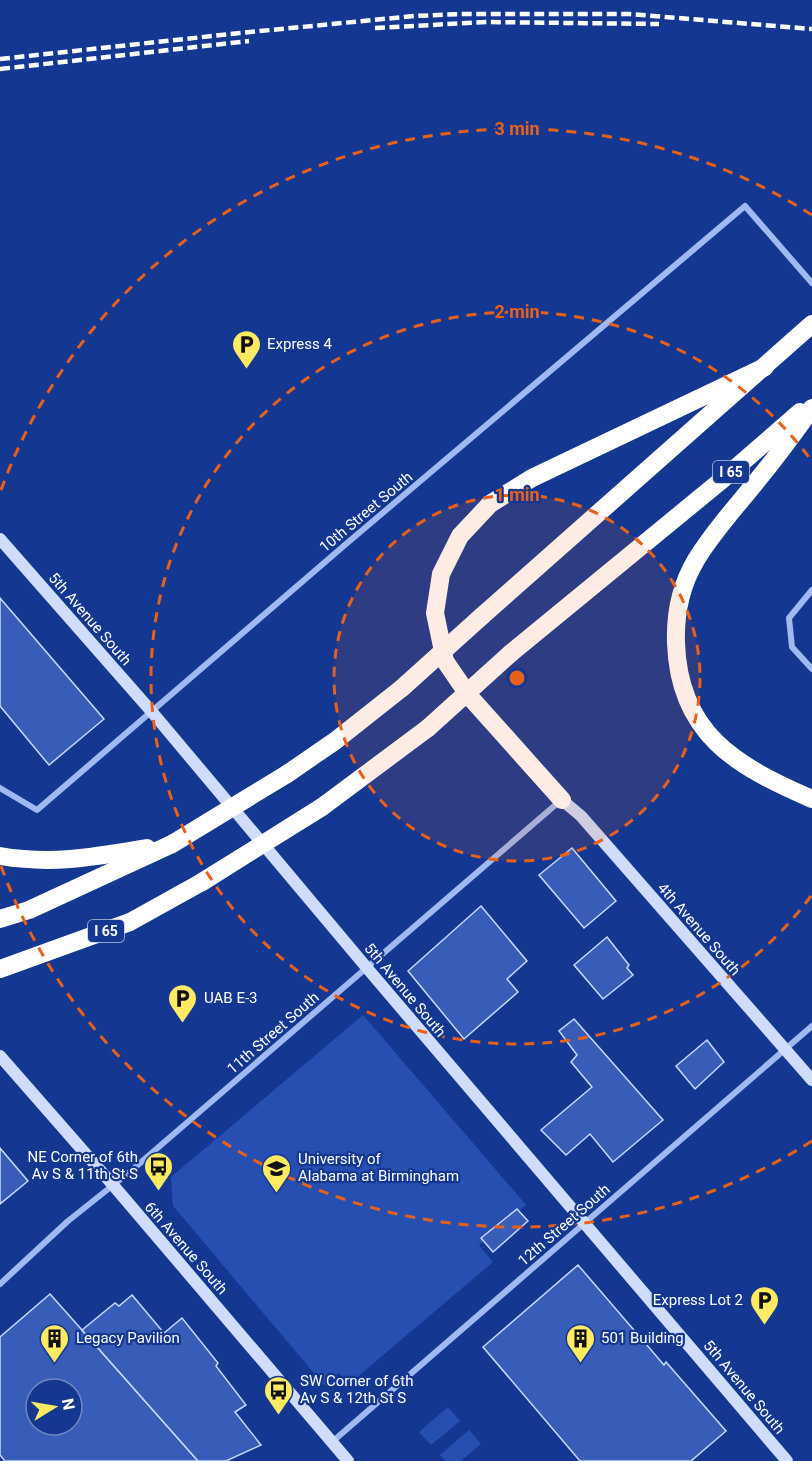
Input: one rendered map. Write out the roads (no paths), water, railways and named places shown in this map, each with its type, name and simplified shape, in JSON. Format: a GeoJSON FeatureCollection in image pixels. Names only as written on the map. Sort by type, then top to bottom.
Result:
{"type":"FeatureCollection","features":[{"type":"Feature","properties":{"kind":"highway"},"geometry":{"type":"LineString","coordinates":[[0,919],[29,910],[172,844],[287,774],[335,741],[402,688],[812,324]]}},
{"type":"Feature","properties":{"kind":"highway"},"geometry":{"type":"LineString","coordinates":[[562,800],[469,696],[445,661],[435,613],[441,574],[460,536],[490,504],[532,478],[765,367]]}},
{"type":"Feature","properties":{"kind":"highway","name":"I 65"},"geometry":{"type":"LineString","coordinates":[[2,969],[130,922],[202,882],[322,807],[428,728],[511,653],[715,486],[812,402]]}},
{"type":"Feature","properties":{"kind":"highway"},"geometry":{"type":"LineString","coordinates":[[812,408],[760,478],[719,526],[696,560],[682,593],[676,631],[680,680],[687,700],[709,736],[748,768],[812,799]]}},
{"type":"Feature","properties":{"kind":"highway"},"geometry":{"type":"LineString","coordinates":[[0,856],[24,860],[79,860],[172,844]]}},
{"type":"Feature","properties":{"kind":"street","name":"10th Street South"},"geometry":{"type":"LineString","coordinates":[[0,788],[37,810],[346,544],[745,206],[812,283]]}},
{"type":"Feature","properties":{"kind":"street","name":"5th Avenue South"},"geometry":{"type":"LineString","coordinates":[[0,539],[152,712],[366,968],[787,1461]]}},
{"type":"Feature","properties":{"kind":"street"},"geometry":{"type":"LineString","coordinates":[[812,590],[789,618],[792,647],[812,669]]}},
{"type":"Feature","properties":{"kind":"street","name":"11th Street South"},"geometry":{"type":"LineString","coordinates":[[0,1284],[68,1221],[562,800]]}},
{"type":"Feature","properties":{"kind":"street","name":"4th Avenue South"},"geometry":{"type":"LineString","coordinates":[[562,800],[581,816],[812,1080]]}},
{"type":"Feature","properties":{"kind":"street","name":"12th Street South"},"geometry":{"type":"LineString","coordinates":[[332,1442],[812,1026]]}},
{"type":"Feature","properties":{"kind":"street","name":"6th Avenue South"},"geometry":{"type":"LineString","coordinates":[[0,1056],[348,1461]]}},
{"type":"Feature","properties":{"kind":"railway"},"geometry":{"type":"LineString","coordinates":[[0,59],[414,16],[461,14],[629,14],[812,29]]}},
{"type":"Feature","properties":{"kind":"railway"},"geometry":{"type":"LineString","coordinates":[[375,28],[487,22],[659,24]]}},
{"type":"Feature","properties":{"kind":"railway"},"geometry":{"type":"LineString","coordinates":[[0,69],[249,41]]}},
{"type":"Feature","properties":{"kind":"place","name":"Express 4"},"geometry":{"type":"Point","coordinates":[246,370]}},
{"type":"Feature","properties":{"kind":"place","name":"UAB E-3"},"geometry":{"type":"Point","coordinates":[183,1024]}},
{"type":"Feature","properties":{"kind":"place","name":"NE Corner of 6th Av S & 11th St S"},"geometry":{"type":"Point","coordinates":[159,1192]}},
{"type":"Feature","properties":{"kind":"place","name":"University of Alabama at Birmingham"},"geometry":{"type":"Point","coordinates":[277,1194]}},
{"type":"Feature","properties":{"kind":"place","name":"Express Lot 2"},"geometry":{"type":"Point","coordinates":[764,1326]}},
{"type":"Feature","properties":{"kind":"place","name":"Legacy Pavilion"},"geometry":{"type":"Point","coordinates":[55,1364]}},
{"type":"Feature","properties":{"kind":"place","name":"501 Building"},"geometry":{"type":"Point","coordinates":[580,1364]}},
{"type":"Feature","properties":{"kind":"place","name":"SW Corner of 6th Av S & 12th St S"},"geometry":{"type":"Point","coordinates":[279,1416]}}]}
